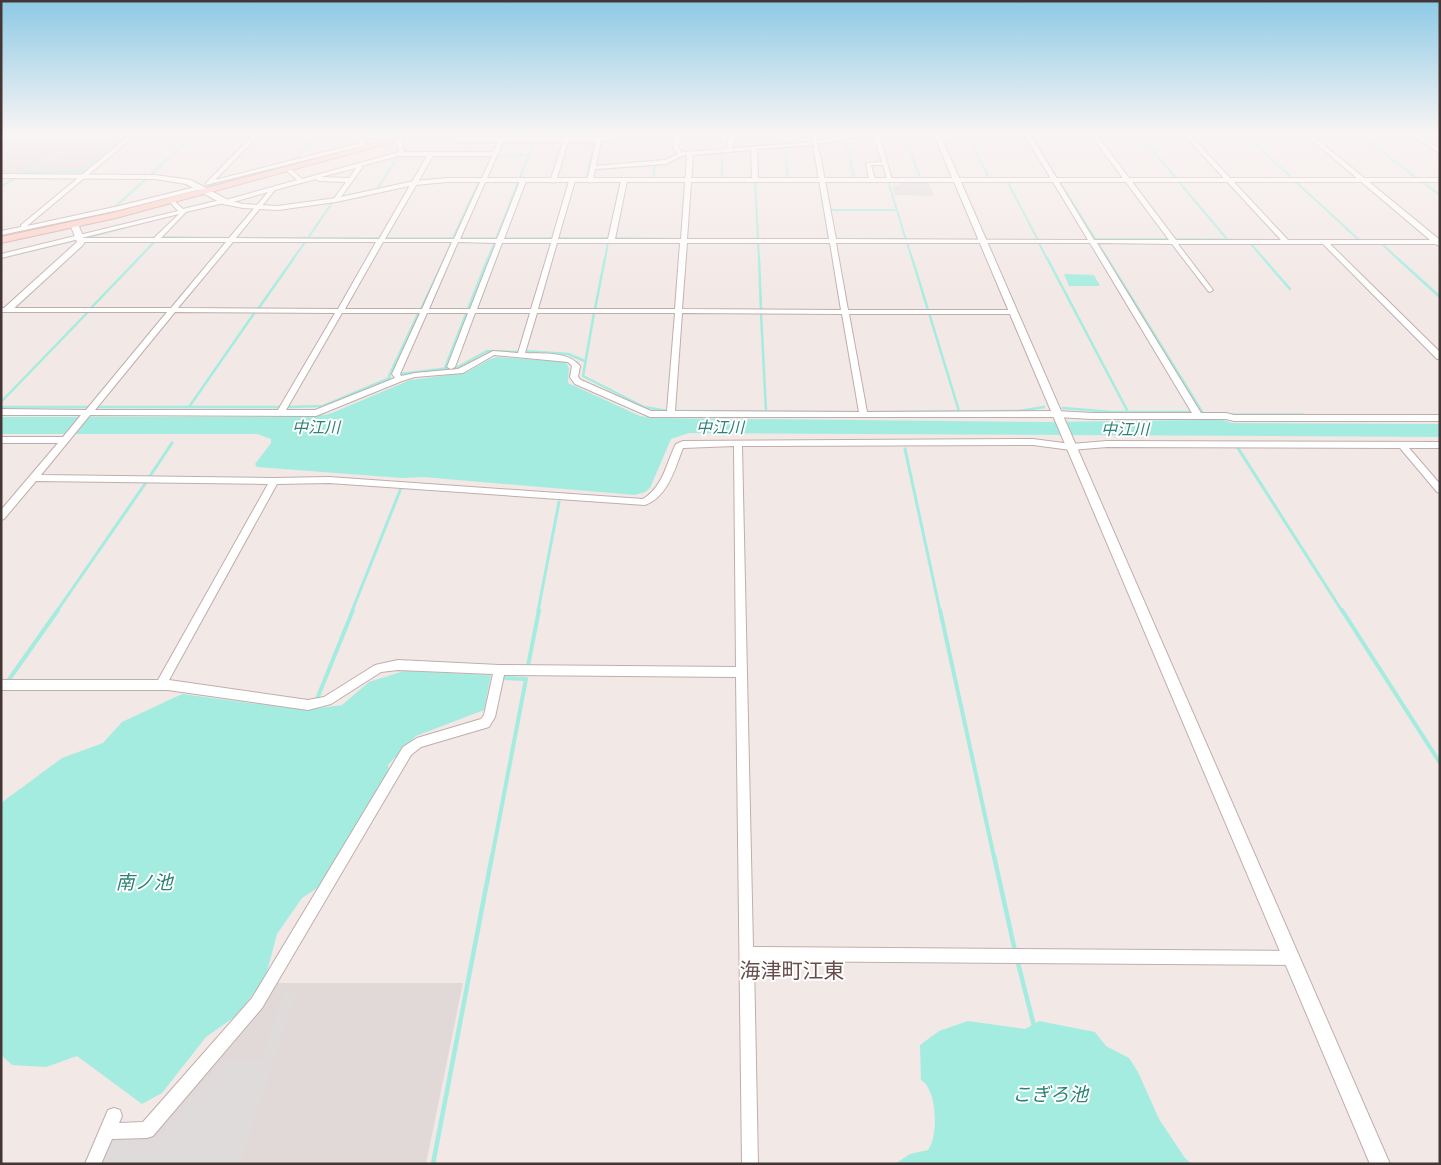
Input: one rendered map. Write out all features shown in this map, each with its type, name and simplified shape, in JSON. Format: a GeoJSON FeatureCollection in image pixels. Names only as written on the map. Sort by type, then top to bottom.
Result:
{"type":"FeatureCollection","features":[{"type":"Feature","properties":{"kind":"main road"},"geometry":{"type":"LineString","coordinates":[[1,240],[172,201],[204,188]]}},
{"type":"Feature","properties":{"kind":"street"},"geometry":{"type":"LineString","coordinates":[[20,229],[68,188]]}},
{"type":"Feature","properties":{"kind":"street"},"geometry":{"type":"LineString","coordinates":[[336,200],[345,188]]}},
{"type":"Feature","properties":{"kind":"street"},"geometry":{"type":"LineString","coordinates":[[1,233],[201,189],[225,202],[258,207],[301,206],[386,188]]}},
{"type":"Feature","properties":{"kind":"street"},"geometry":{"type":"LineString","coordinates":[[281,412],[410,188]]}},
{"type":"Feature","properties":{"kind":"street"},"geometry":{"type":"LineString","coordinates":[[399,379],[396,374],[479,188]]}},
{"type":"Feature","properties":{"kind":"street"},"geometry":{"type":"LineString","coordinates":[[450,370],[470,311],[517,188]]}},
{"type":"Feature","properties":{"kind":"street"},"geometry":{"type":"LineString","coordinates":[[520,355],[570,188]]}},
{"type":"Feature","properties":{"kind":"street"},"geometry":{"type":"LineString","coordinates":[[611,241],[622,188]]}},
{"type":"Feature","properties":{"kind":"street"},"geometry":{"type":"LineString","coordinates":[[671,414],[688,188]]}},
{"type":"Feature","properties":{"kind":"street"},"geometry":{"type":"LineString","coordinates":[[824,188],[863,414]]}},
{"type":"Feature","properties":{"kind":"street"},"geometry":{"type":"LineString","coordinates":[[961,188],[982,241],[1380,1164]]}},
{"type":"Feature","properties":{"kind":"street"},"geometry":{"type":"LineString","coordinates":[[1059,188],[1199,416]]}},
{"type":"Feature","properties":{"kind":"street"},"geometry":{"type":"LineString","coordinates":[[1133,188],[1210,290]]}},
{"type":"Feature","properties":{"kind":"street"},"geometry":{"type":"LineString","coordinates":[[1236,188],[1286,242]]}},
{"type":"Feature","properties":{"kind":"street"},"geometry":{"type":"LineString","coordinates":[[1373,188],[1439,243]]}},
{"type":"Feature","properties":{"kind":"street"},"geometry":{"type":"LineString","coordinates":[[1,256],[80,239],[181,211],[225,202],[272,189]]}},
{"type":"Feature","properties":{"kind":"street"},"geometry":{"type":"LineString","coordinates":[[1,517],[272,189]]}},
{"type":"Feature","properties":{"kind":"street"},"geometry":{"type":"LineString","coordinates":[[157,239],[183,213],[172,201]]}},
{"type":"Feature","properties":{"kind":"street"},"geometry":{"type":"LineString","coordinates":[[3,312],[80,244],[74,224]]}},
{"type":"Feature","properties":{"kind":"street"},"geometry":{"type":"LineString","coordinates":[[80,239],[1439,243]]}},
{"type":"Feature","properties":{"kind":"street"},"geometry":{"type":"LineString","coordinates":[[1325,242],[1440,357]]}},
{"type":"Feature","properties":{"kind":"street"},"geometry":{"type":"LineString","coordinates":[[3,312],[340,310],[1013,312]]}},
{"type":"Feature","properties":{"kind":"street"},"geometry":{"type":"LineString","coordinates":[[1,412],[316,412],[415,374],[439,373],[450,370],[460,371],[493,353],[572,360],[576,366],[574,377],[578,382],[644,412],[671,414],[1440,418]]}},
{"type":"Feature","properties":{"kind":"street"},"geometry":{"type":"LineString","coordinates":[[1,440],[67,438]]}},
{"type":"Feature","properties":{"kind":"street"},"geometry":{"type":"LineString","coordinates":[[34,478],[329,480],[645,502],[659,492],[679,446],[683,444],[1033,442],[1070,444],[1440,445]]}},
{"type":"Feature","properties":{"kind":"street"},"geometry":{"type":"LineString","coordinates":[[738,444],[750,1164]]}},
{"type":"Feature","properties":{"kind":"street"},"geometry":{"type":"LineString","coordinates":[[1402,445],[1440,490]]}},
{"type":"Feature","properties":{"kind":"street"},"geometry":{"type":"LineString","coordinates":[[161,685],[274,481]]}},
{"type":"Feature","properties":{"kind":"street"},"geometry":{"type":"LineString","coordinates":[[1,685],[161,685],[308,705],[327,701],[379,668],[398,665],[498,674],[742,672]]}},
{"type":"Feature","properties":{"kind":"street"},"geometry":{"type":"LineString","coordinates":[[93,1164],[110,1123],[147,1130],[257,1003],[407,751],[417,743],[485,723],[489,717],[498,674]]}},
{"type":"Feature","properties":{"kind":"street"},"geometry":{"type":"LineString","coordinates":[[747,954],[1291,958]]}},
{"type":"Feature","properties":{"kind":"shaded area"},"geometry":{"type":"Polygon","coordinates":[[[893,188],[931,188],[934,196],[895,195],[893,188]]]}},
{"type":"Feature","properties":{"kind":"shaded area"},"geometry":{"type":"Polygon","coordinates":[[[274,983],[463,983],[426,1164],[96,1164],[147,1137],[274,983]]]}},
{"type":"Feature","properties":{"kind":"shaded area"},"geometry":{"type":"Polygon","coordinates":[[[284,992],[296,992],[240,1164],[96,1164],[107,1137],[158,1137],[226,1060],[261,1060],[284,992]]]}},
{"type":"Feature","properties":{"kind":"water"},"geometry":{"type":"Polygon","coordinates":[[[1064,274],[1094,275],[1100,286],[1069,286],[1064,274]]]}},
{"type":"Feature","properties":{"kind":"water","name":"中江川"},"geometry":{"type":"Polygon","coordinates":[[[497,357],[566,362],[569,368],[568,383],[640,416],[652,418],[1046,422],[1223,420],[1232,423],[1440,424],[1440,437],[689,433],[671,439],[650,488],[645,492],[635,495],[423,477],[402,478],[257,467],[255,464],[271,443],[271,439],[257,434],[1,434],[1,417],[272,417],[324,415],[410,380],[465,373],[497,357]]]}},
{"type":"Feature","properties":{"kind":"water","name":"南ノ池"},"geometry":{"type":"Polygon","coordinates":[[[404,671],[491,675],[484,710],[416,736],[388,765],[390,773],[325,883],[302,898],[277,934],[265,979],[236,1016],[206,1037],[162,1093],[142,1104],[77,1056],[46,1067],[12,1065],[1,1055],[1,803],[62,758],[103,743],[122,722],[182,694],[305,710],[342,705],[369,682],[404,671]]]}},
{"type":"Feature","properties":{"kind":"water","name":"こぎろ池"},"geometry":{"type":"Polygon","coordinates":[[[968,1021],[1025,1029],[1039,1021],[1095,1032],[1106,1046],[1129,1058],[1138,1072],[1159,1119],[1185,1158],[1192,1164],[895,1164],[910,1154],[928,1150],[934,1134],[935,1113],[933,1102],[926,1085],[921,1080],[920,1045],[939,1031],[968,1021]]]}},
{"type":"Feature","properties":{"kind":"waterway"},"geometry":{"type":"LineString","coordinates":[[115,207],[136,188]]}},
{"type":"Feature","properties":{"kind":"waterway"},"geometry":{"type":"LineString","coordinates":[[385,238],[453,238],[476,188]]}},
{"type":"Feature","properties":{"kind":"waterway"},"geometry":{"type":"LineString","coordinates":[[496,238],[516,188]]}},
{"type":"Feature","properties":{"kind":"waterway"},"geometry":{"type":"LineString","coordinates":[[615,207],[619,188]]}},
{"type":"Feature","properties":{"kind":"waterway"},"geometry":{"type":"LineString","coordinates":[[755,188],[758,239]]}},
{"type":"Feature","properties":{"kind":"waterway"},"geometry":{"type":"LineString","coordinates":[[890,188],[897,210]]}},
{"type":"Feature","properties":{"kind":"waterway"},"geometry":{"type":"LineString","coordinates":[[1011,188],[1038,240]]}},
{"type":"Feature","properties":{"kind":"waterway"},"geometry":{"type":"LineString","coordinates":[[1064,188],[1095,239]]}},
{"type":"Feature","properties":{"kind":"waterway"},"geometry":{"type":"LineString","coordinates":[[1184,188],[1227,239]]}},
{"type":"Feature","properties":{"kind":"waterway"},"geometry":{"type":"LineString","coordinates":[[1303,188],[1359,240]]}},
{"type":"Feature","properties":{"kind":"waterway"},"geometry":{"type":"LineString","coordinates":[[1431,188],[1440,195]]}},
{"type":"Feature","properties":{"kind":"waterway"},"geometry":{"type":"LineString","coordinates":[[308,238],[332,203]]}},
{"type":"Feature","properties":{"kind":"waterway"},"geometry":{"type":"LineString","coordinates":[[212,206],[221,204]]}},
{"type":"Feature","properties":{"kind":"waterway"},"geometry":{"type":"LineString","coordinates":[[830,210],[897,210]]}},
{"type":"Feature","properties":{"kind":"waterway"},"geometry":{"type":"LineString","coordinates":[[897,210],[906,239]]}},
{"type":"Feature","properties":{"kind":"waterway"},"geometry":{"type":"LineString","coordinates":[[86,238],[149,221]]}},
{"type":"Feature","properties":{"kind":"waterway"},"geometry":{"type":"LineString","coordinates":[[162,237],[230,238]]}},
{"type":"Feature","properties":{"kind":"waterway"},"geometry":{"type":"LineString","coordinates":[[237,238],[308,238]]}},
{"type":"Feature","properties":{"kind":"waterway"},"geometry":{"type":"LineString","coordinates":[[308,238],[379,238]]}},
{"type":"Feature","properties":{"kind":"waterway"},"geometry":{"type":"LineString","coordinates":[[459,238],[496,238]]}},
{"type":"Feature","properties":{"kind":"waterway"},"geometry":{"type":"LineString","coordinates":[[488,259],[496,238]]}},
{"type":"Feature","properties":{"kind":"waterway"},"geometry":{"type":"LineString","coordinates":[[504,238],[552,238]]}},
{"type":"Feature","properties":{"kind":"waterway"},"geometry":{"type":"LineString","coordinates":[[557,238],[610,238]]}},
{"type":"Feature","properties":{"kind":"waterway"},"geometry":{"type":"LineString","coordinates":[[614,238],[682,239]]}},
{"type":"Feature","properties":{"kind":"waterway"},"geometry":{"type":"LineString","coordinates":[[686,239],[758,239]]}},
{"type":"Feature","properties":{"kind":"waterway"},"geometry":{"type":"LineString","coordinates":[[758,239],[830,239]]}},
{"type":"Feature","properties":{"kind":"waterway"},"geometry":{"type":"LineString","coordinates":[[836,239],[906,239]]}},
{"type":"Feature","properties":{"kind":"waterway"},"geometry":{"type":"LineString","coordinates":[[1095,239],[1170,239]]}},
{"type":"Feature","properties":{"kind":"waterway"},"geometry":{"type":"LineString","coordinates":[[1174,239],[1282,240]]}},
{"type":"Feature","properties":{"kind":"waterway"},"geometry":{"type":"LineString","coordinates":[[1,258],[76,240]]}},
{"type":"Feature","properties":{"kind":"waterway"},"geometry":{"type":"LineString","coordinates":[[1288,240],[1311,240]]}},
{"type":"Feature","properties":{"kind":"waterway"},"geometry":{"type":"LineString","coordinates":[[138,259],[155,241]]}},
{"type":"Feature","properties":{"kind":"waterway"},"geometry":{"type":"LineString","coordinates":[[293,259],[306,241]]}},
{"type":"Feature","properties":{"kind":"waterway"},"geometry":{"type":"LineString","coordinates":[[444,259],[452,242]]}},
{"type":"Feature","properties":{"kind":"waterway"},"geometry":{"type":"LineString","coordinates":[[605,259],[608,242]]}},
{"type":"Feature","properties":{"kind":"waterway"},"geometry":{"type":"LineString","coordinates":[[758,242],[759,259]]}},
{"type":"Feature","properties":{"kind":"waterway"},"geometry":{"type":"LineString","coordinates":[[907,242],[912,259]]}},
{"type":"Feature","properties":{"kind":"waterway"},"geometry":{"type":"LineString","coordinates":[[1097,242],[1108,259]]}},
{"type":"Feature","properties":{"kind":"waterway"},"geometry":{"type":"LineString","coordinates":[[1039,243],[1047,259]]}},
{"type":"Feature","properties":{"kind":"waterway"},"geometry":{"type":"LineString","coordinates":[[1250,243],[1264,259]]}},
{"type":"Feature","properties":{"kind":"waterway"},"geometry":{"type":"LineString","coordinates":[[1381,243],[1398,259]]}},
{"type":"Feature","properties":{"kind":"waterway"},"geometry":{"type":"LineString","coordinates":[[91,308],[139,258]]}},
{"type":"Feature","properties":{"kind":"waterway"},"geometry":{"type":"LineString","coordinates":[[258,309],[294,258]]}},
{"type":"Feature","properties":{"kind":"waterway"},"geometry":{"type":"LineString","coordinates":[[421,309],[445,258]]}},
{"type":"Feature","properties":{"kind":"waterway"},"geometry":{"type":"LineString","coordinates":[[445,369],[488,258]]}},
{"type":"Feature","properties":{"kind":"waterway"},"geometry":{"type":"LineString","coordinates":[[595,309],[605,258]]}},
{"type":"Feature","properties":{"kind":"waterway"},"geometry":{"type":"LineString","coordinates":[[759,258],[761,310]]}},
{"type":"Feature","properties":{"kind":"waterway"},"geometry":{"type":"LineString","coordinates":[[912,258],[928,310]]}},
{"type":"Feature","properties":{"kind":"waterway","name":"中江川"},"geometry":{"type":"LineString","coordinates":[[1047,258],[1128,412]]}},
{"type":"Feature","properties":{"kind":"waterway"},"geometry":{"type":"LineString","coordinates":[[1107,258],[1204,415]]}},
{"type":"Feature","properties":{"kind":"waterway"},"geometry":{"type":"LineString","coordinates":[[1263,258],[1290,289]]}},
{"type":"Feature","properties":{"kind":"waterway"},"geometry":{"type":"LineString","coordinates":[[1397,258],[1440,297]]}},
{"type":"Feature","properties":{"kind":"waterway"},"geometry":{"type":"LineString","coordinates":[[1,402],[88,312]]}},
{"type":"Feature","properties":{"kind":"waterway"},"geometry":{"type":"LineString","coordinates":[[189,407],[255,312]]}},
{"type":"Feature","properties":{"kind":"waterway"},"geometry":{"type":"LineString","coordinates":[[288,407],[323,406],[390,378],[389,376],[419,312]]}},
{"type":"Feature","properties":{"kind":"waterway"},"geometry":{"type":"LineString","coordinates":[[594,313],[583,376],[644,407],[668,411]]}},
{"type":"Feature","properties":{"kind":"waterway"},"geometry":{"type":"LineString","coordinates":[[761,313],[766,411]]}},
{"type":"Feature","properties":{"kind":"waterway"},"geometry":{"type":"LineString","coordinates":[[929,313],[959,411]]}},
{"type":"Feature","properties":{"kind":"waterway"},"geometry":{"type":"LineString","coordinates":[[445,369],[458,367],[487,351],[518,352]]}},
{"type":"Feature","properties":{"kind":"waterway"},"geometry":{"type":"LineString","coordinates":[[524,351],[568,354],[585,361]]}},
{"type":"Feature","properties":{"kind":"waterway"},"geometry":{"type":"LineString","coordinates":[[400,374],[445,369]]}},
{"type":"Feature","properties":{"kind":"waterway"},"geometry":{"type":"LineString","coordinates":[[443,373],[445,369]]}},
{"type":"Feature","properties":{"kind":"waterway"},"geometry":{"type":"LineString","coordinates":[[1,407],[88,407]]}},
{"type":"Feature","properties":{"kind":"waterway"},"geometry":{"type":"LineString","coordinates":[[96,407],[189,407]]}},
{"type":"Feature","properties":{"kind":"waterway"},"geometry":{"type":"LineString","coordinates":[[189,407],[280,407]]}},
{"type":"Feature","properties":{"kind":"waterway"},"geometry":{"type":"LineString","coordinates":[[867,412],[1019,411],[1044,407]]}},
{"type":"Feature","properties":{"kind":"waterway","name":"中江川"},"geometry":{"type":"LineString","coordinates":[[1063,408],[1128,412]]}},
{"type":"Feature","properties":{"kind":"waterway","name":"中江川"},"geometry":{"type":"LineString","coordinates":[[677,411],[859,412]]}},
{"type":"Feature","properties":{"kind":"waterway","name":"中江川"},"geometry":{"type":"LineString","coordinates":[[1128,412],[1191,412]]}},
{"type":"Feature","properties":{"kind":"waterway"},"geometry":{"type":"LineString","coordinates":[[1230,415],[1304,415]]}},
{"type":"Feature","properties":{"kind":"waterway"},"geometry":{"type":"LineString","coordinates":[[150,476],[172,443]]}},
{"type":"Feature","properties":{"kind":"waterway"},"geometry":{"type":"LineString","coordinates":[[1236,445],[1342,611]]}},
{"type":"Feature","properties":{"kind":"waterway"},"geometry":{"type":"LineString","coordinates":[[905,449],[940,611]]}},
{"type":"Feature","properties":{"kind":"waterway"},"geometry":{"type":"LineString","coordinates":[[57,611],[147,481]]}},
{"type":"Feature","properties":{"kind":"waterway"},"geometry":{"type":"LineString","coordinates":[[352,611],[401,488]]}},
{"type":"Feature","properties":{"kind":"waterway"},"geometry":{"type":"LineString","coordinates":[[538,611],[559,502]]}},
{"type":"Feature","properties":{"kind":"waterway"},"geometry":{"type":"LineString","coordinates":[[8,681],[58,610]]}},
{"type":"Feature","properties":{"kind":"waterway"},"geometry":{"type":"LineString","coordinates":[[317,699],[353,610]]}},
{"type":"Feature","properties":{"kind":"waterway"},"geometry":{"type":"LineString","coordinates":[[528,666],[539,610]]}},
{"type":"Feature","properties":{"kind":"waterway"},"geometry":{"type":"LineString","coordinates":[[940,610],[994,857]]}},
{"type":"Feature","properties":{"kind":"waterway"},"geometry":{"type":"LineString","coordinates":[[1342,610],[1440,763]]}},
{"type":"Feature","properties":{"kind":"waterway"},"geometry":{"type":"LineString","coordinates":[[492,857],[526,679],[501,678]]}},
{"type":"Feature","properties":{"kind":"waterway"},"geometry":{"type":"LineString","coordinates":[[433,1164],[492,856]]}},
{"type":"Feature","properties":{"kind":"waterway"},"geometry":{"type":"LineString","coordinates":[[994,856],[1015,951]]}},
{"type":"Feature","properties":{"kind":"waterway"},"geometry":{"type":"LineString","coordinates":[[1018,963],[1034,1026]]}},
{"type":"Feature","properties":{"kind":"district","name":"海津町江東"},"geometry":{"type":"Point","coordinates":[792,971]}}]}
